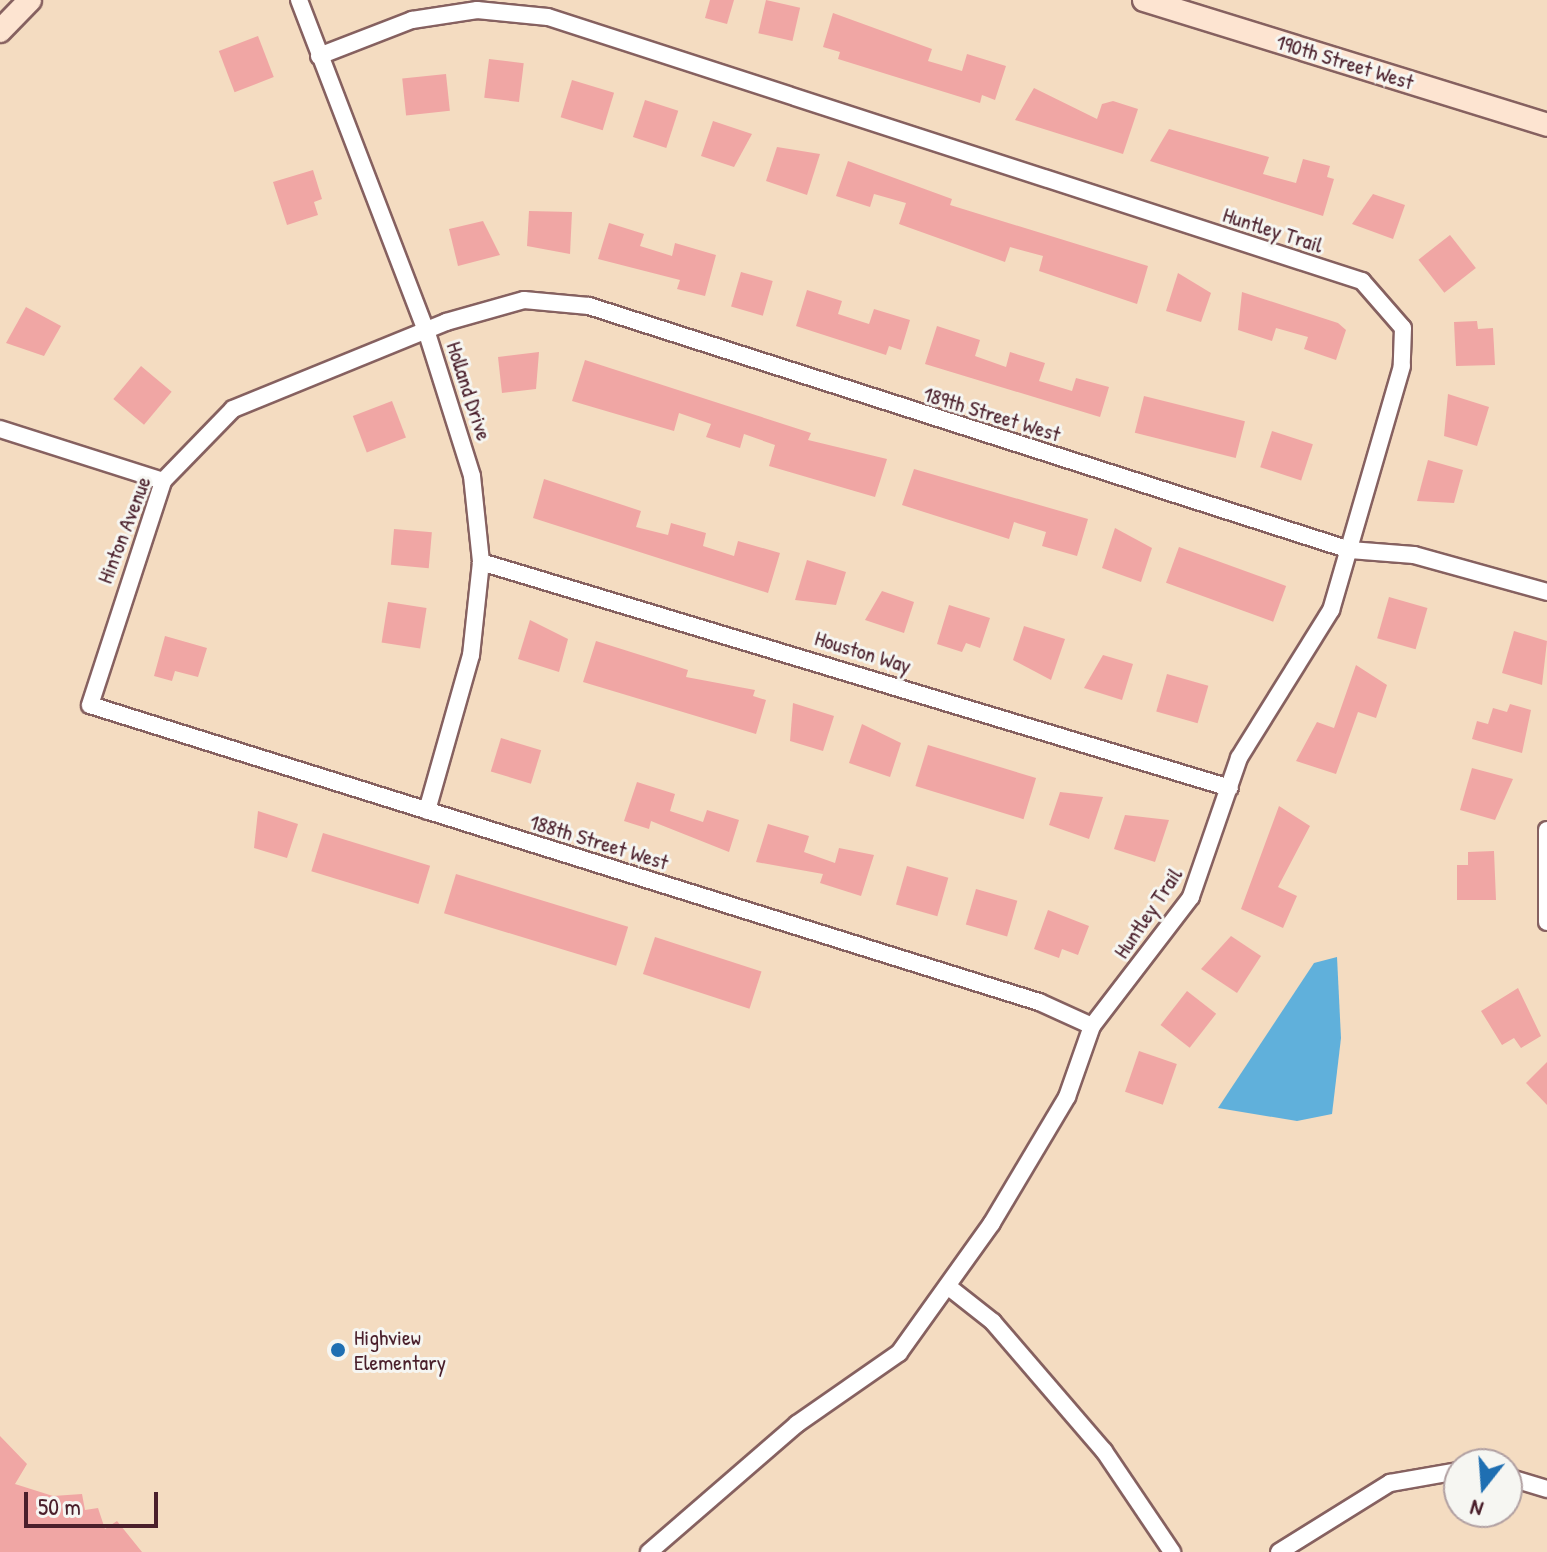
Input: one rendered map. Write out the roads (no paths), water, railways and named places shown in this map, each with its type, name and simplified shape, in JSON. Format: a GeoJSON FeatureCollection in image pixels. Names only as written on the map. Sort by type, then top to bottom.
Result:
{"type":"FeatureCollection","features":[{"type":"Feature","properties":{"kind":"street"},"geometry":{"type":"LineString","coordinates":[[0,31],[30,0]]}},
{"type":"Feature","properties":{"kind":"street","name":"Holland Drive"},"geometry":{"type":"LineString","coordinates":[[299,0],[426,330],[472,476],[481,562],[471,655],[427,811]]}},
{"type":"Feature","properties":{"kind":"street","name":"190th Street West"},"geometry":{"type":"LineString","coordinates":[[1144,0],[1547,125]]}},
{"type":"Feature","properties":{"kind":"street","name":"Huntley Trail"},"geometry":{"type":"LineString","coordinates":[[319,56],[412,20],[477,10],[548,17],[1362,281],[1390,305],[1406,348],[1331,610],[1260,717],[1230,788],[1191,897],[1092,1026],[1075,1074],[950,1288],[899,1353],[797,1424],[649,1552]]}},
{"type":"Feature","properties":{"kind":"street","name":"189th Street West"},"geometry":{"type":"LineString","coordinates":[[426,330],[524,300],[589,306],[1350,550],[1414,555],[1547,592]]}},
{"type":"Feature","properties":{"kind":"street","name":"Hinton Avenue"},"geometry":{"type":"LineString","coordinates":[[90,705],[163,481],[233,409],[426,330]]}},
{"type":"Feature","properties":{"kind":"street"},"geometry":{"type":"LineString","coordinates":[[0,429],[163,481]]}},
{"type":"Feature","properties":{"kind":"street","name":"Houston Way"},"geometry":{"type":"LineString","coordinates":[[481,562],[1230,788]]}},
{"type":"Feature","properties":{"kind":"street","name":"188th Street West"},"geometry":{"type":"LineString","coordinates":[[90,705],[1039,1002],[1092,1026]]}},
{"type":"Feature","properties":{"kind":"street"},"geometry":{"type":"LineString","coordinates":[[1547,830],[1547,922]]}},
{"type":"Feature","properties":{"kind":"street"},"geometry":{"type":"LineString","coordinates":[[950,1288],[993,1322],[1104,1451],[1172,1552]]}},
{"type":"Feature","properties":{"kind":"street"},"geometry":{"type":"LineString","coordinates":[[1279,1552],[1390,1483],[1443,1474]]}},
{"type":"Feature","properties":{"kind":"street"},"geometry":{"type":"LineString","coordinates":[[1523,1482],[1547,1489]]}},
{"type":"Feature","properties":{"kind":"water"},"geometry":{"type":"Polygon","coordinates":[[[1337,957],[1341,1038],[1332,1114],[1297,1121],[1218,1108],[1314,963],[1337,957]]]}},
{"type":"Feature","properties":{"kind":"place","name":"Highview Elementary"},"geometry":{"type":"Point","coordinates":[338,1350]}}]}
